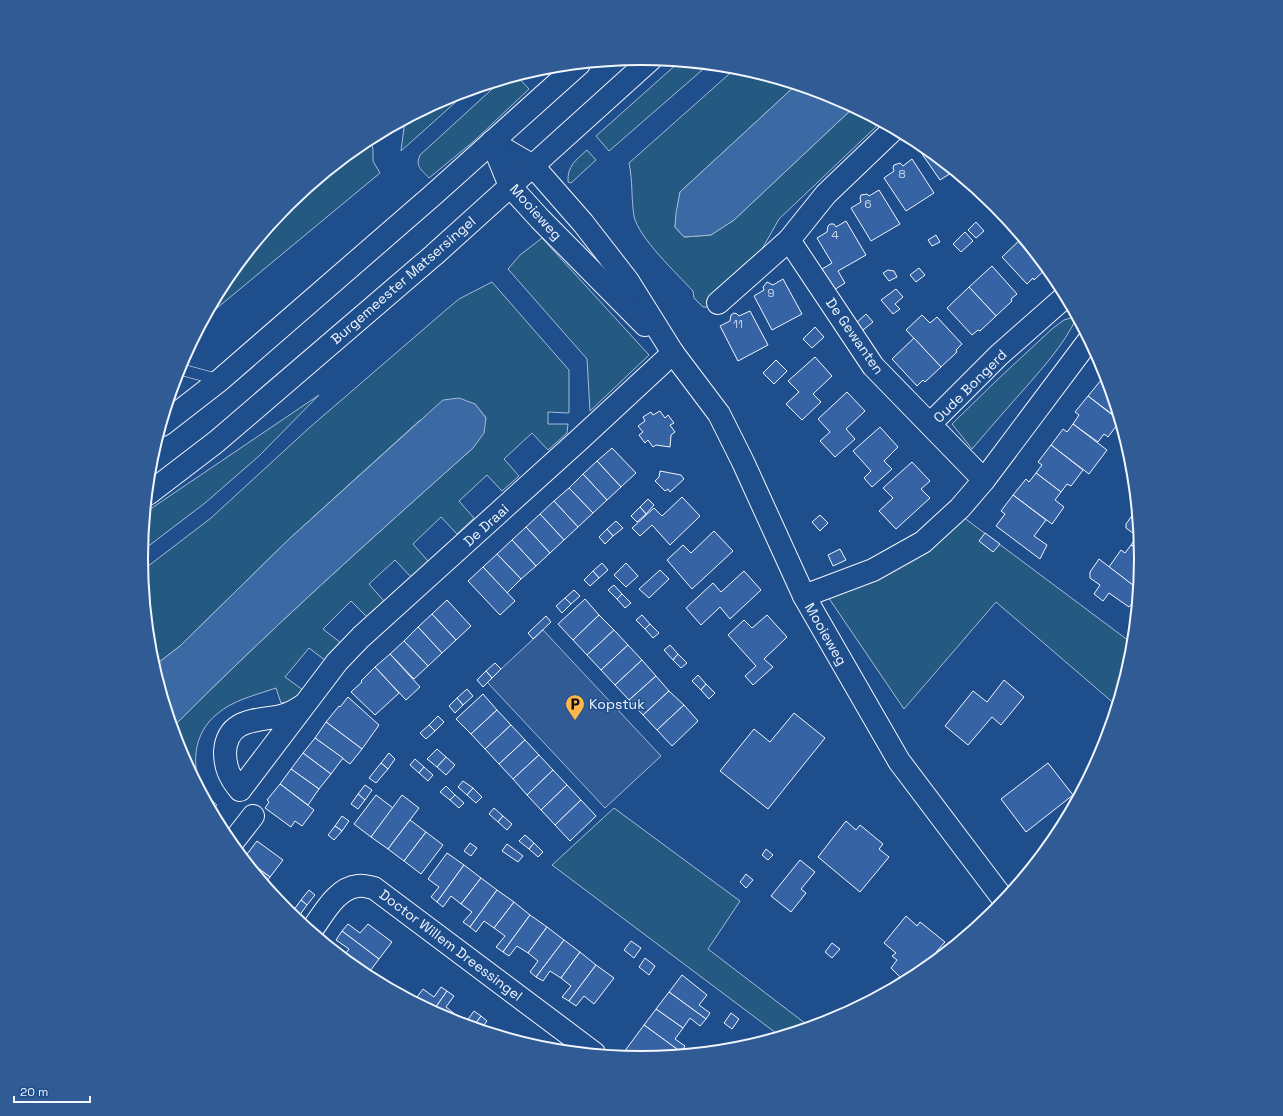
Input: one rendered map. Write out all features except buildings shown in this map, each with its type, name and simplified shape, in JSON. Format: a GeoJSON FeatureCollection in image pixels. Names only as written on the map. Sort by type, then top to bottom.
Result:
{"type":"FeatureCollection","features":[{"type":"Feature","properties":{"kind":"street","name":"Burgemeester Matsersingel"},"geometry":{"type":"LineString","coordinates":[[154,490],[216,442],[434,255],[644,65]]}},
{"type":"Feature","properties":{"kind":"street"},"geometry":{"type":"LineString","coordinates":[[168,420],[220,380],[573,70]]}},
{"type":"Feature","properties":{"kind":"street"},"geometry":{"type":"LineString","coordinates":[[718,303],[789,240],[826,194],[890,132]]}},
{"type":"Feature","properties":{"kind":"street","name":"Mooieweg"},"geometry":{"type":"LineString","coordinates":[[492,142],[532,166],[583,223],[628,281],[673,353],[719,414],[743,462],[804,596],[899,761],[1001,895]]}},
{"type":"Feature","properties":{"kind":"street","name":"Mooieweg"},"geometry":{"type":"LineString","coordinates":[[492,142],[510,186],[540,219],[673,353]]}},
{"type":"Feature","properties":{"kind":"street","name":"De Gewanten"},"geometry":{"type":"LineString","coordinates":[[789,240],[873,366],[930,424]]}},
{"type":"Feature","properties":{"kind":"street","name":"Oude Bongerd"},"geometry":{"type":"LineString","coordinates":[[984,480],[930,424],[999,355],[1061,300]]}},
{"type":"Feature","properties":{"kind":"street"},"geometry":{"type":"LineString","coordinates":[[804,596],[873,570],[924,542],[960,508],[984,480],[1086,344]]}},
{"type":"Feature","properties":{"kind":"street","name":"De Draai"},"geometry":{"type":"LineString","coordinates":[[305,704],[338,662],[361,637],[673,353]]}},
{"type":"Feature","properties":{"kind":"street"},"geometry":{"type":"LineString","coordinates":[[236,838],[253,816]]}},
{"type":"Feature","properties":{"kind":"street","name":"Doctor Willem Dreessingel"},"geometry":{"type":"LineString","coordinates":[[314,927],[344,890],[360,886],[374,888],[587,1048]]}},
{"type":"Feature","properties":{"kind":"lane"},"geometry":{"type":"LineString","coordinates":[[185,371],[220,380]]}},
{"type":"Feature","properties":{"kind":"shaded area"},"geometry":{"type":"Polygon","coordinates":[[[674,66],[704,69],[609,151],[596,136],[674,66]]]}},
{"type":"Feature","properties":{"kind":"shaded area"},"geometry":{"type":"Polygon","coordinates":[[[730,73],[792,89],[680,192],[675,227],[684,237],[711,235],[734,220],[849,111],[877,125],[779,219],[757,258],[708,307],[703,307],[694,298],[693,291],[659,255],[637,225],[633,209],[629,163],[730,73]]]}},
{"type":"Feature","properties":{"kind":"shaded area"},"geometry":{"type":"Polygon","coordinates":[[[521,80],[529,89],[474,141],[429,178],[421,170],[419,165],[418,162],[420,155],[493,88],[521,80]]]}},
{"type":"Feature","properties":{"kind":"shaded area"},"geometry":{"type":"Polygon","coordinates":[[[792,89],[849,111],[734,220],[711,235],[684,237],[675,227],[680,192],[792,89]]]}},
{"type":"Feature","properties":{"kind":"shaded area"},"geometry":{"type":"Polygon","coordinates":[[[456,102],[401,151],[404,126],[456,102]]]}},
{"type":"Feature","properties":{"kind":"shaded area"},"geometry":{"type":"Polygon","coordinates":[[[372,146],[373,161],[380,173],[217,308],[250,258],[293,209],[316,187],[372,146]]]}},
{"type":"Feature","properties":{"kind":"shaded area"},"geometry":{"type":"Polygon","coordinates":[[[587,150],[596,160],[571,183],[568,182],[571,167],[587,150]]]}},
{"type":"Feature","properties":{"kind":"shaded area"},"geometry":{"type":"Polygon","coordinates":[[[542,238],[649,355],[590,411],[587,359],[508,269],[520,255],[542,238]]]}},
{"type":"Feature","properties":{"kind":"shaded area"},"geometry":{"type":"Polygon","coordinates":[[[492,282],[569,370],[569,413],[548,412],[548,424],[568,424],[567,433],[548,450],[532,433],[504,459],[519,476],[502,491],[487,475],[459,501],[474,518],[457,534],[441,517],[413,544],[428,561],[411,577],[395,560],[369,584],[384,601],[367,617],[351,601],[323,629],[341,643],[326,661],[309,648],[285,677],[303,690],[293,701],[281,703],[276,688],[245,698],[223,709],[217,714],[209,722],[198,741],[196,752],[197,771],[177,723],[283,620],[473,448],[486,418],[475,404],[419,421],[288,540],[180,646],[160,662],[153,622],[148,566],[211,518],[309,428],[459,299],[492,282]]]}},
{"type":"Feature","properties":{"kind":"shaded area"},"geometry":{"type":"Polygon","coordinates":[[[1071,318],[1074,323],[1054,354],[972,449],[952,424],[1053,328],[1064,320],[1071,318]]]}},
{"type":"Feature","properties":{"kind":"shaded area"},"geometry":{"type":"Polygon","coordinates":[[[319,395],[259,456],[205,503],[149,546],[152,508],[319,395]]]}},
{"type":"Feature","properties":{"kind":"shaded area"},"geometry":{"type":"Polygon","coordinates":[[[459,398],[475,404],[486,418],[484,433],[473,448],[283,620],[177,723],[165,686],[160,662],[180,646],[288,540],[443,400],[459,398]]]}},
{"type":"Feature","properties":{"kind":"shaded area"},"geometry":{"type":"Polygon","coordinates":[[[959,514],[1127,640],[1118,686],[1113,702],[996,602],[904,709],[828,597],[959,514]]]}},
{"type":"Feature","properties":{"kind":"shaded area","name":"Kopstuk"},"geometry":{"type":"Polygon","coordinates":[[[543,630],[661,756],[605,808],[487,682],[543,630]]]}},
{"type":"Feature","properties":{"kind":"shaded area"},"geometry":{"type":"Polygon","coordinates":[[[614,808],[740,901],[708,949],[805,1023],[775,1032],[552,865],[614,808]]]}},
{"type":"Feature","properties":{"kind":"place","name":"Kopstuk"},"geometry":{"type":"Point","coordinates":[575,721]}}]}
